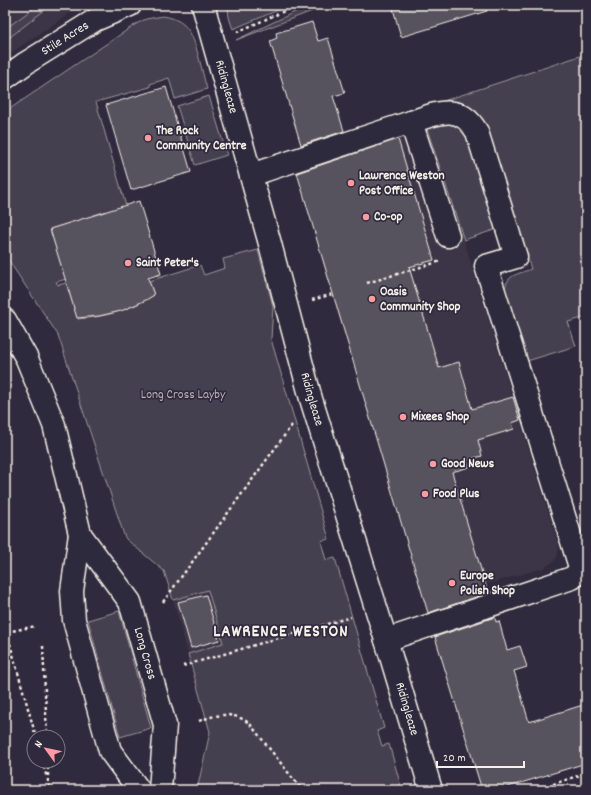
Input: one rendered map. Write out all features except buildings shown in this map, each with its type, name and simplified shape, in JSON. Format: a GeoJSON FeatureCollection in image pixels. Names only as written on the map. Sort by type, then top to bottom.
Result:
{"type":"FeatureCollection","features":[{"type":"Feature","properties":{"kind":"street","name":"Stile Acres"},"geometry":{"type":"LineString","coordinates":[[5,78],[26,63],[95,20],[130,5]]}},
{"type":"Feature","properties":{"kind":"street","name":"Ridingleaze"},"geometry":{"type":"LineString","coordinates":[[203,5],[251,175],[311,399],[386,640],[430,790]]}},
{"type":"Feature","properties":{"kind":"street"},"geometry":{"type":"LineString","coordinates":[[251,175],[439,113],[451,112],[464,117],[470,122],[477,132],[516,256],[486,266],[580,566],[580,571],[572,578],[386,640]]}},
{"type":"Feature","properties":{"kind":"street"},"geometry":{"type":"LineString","coordinates":[[411,122],[448,236]]}},
{"type":"Feature","properties":{"kind":"street","name":"Long Cross"},"geometry":{"type":"LineString","coordinates":[[5,320],[27,359],[54,426],[80,534],[72,591],[74,620],[110,751],[139,790]]}},
{"type":"Feature","properties":{"kind":"street","name":"Long Cross"},"geometry":{"type":"LineString","coordinates":[[80,534],[130,602],[165,725],[160,790]]}},
{"type":"Feature","properties":{"kind":"path"},"geometry":{"type":"LineString","coordinates":[[213,40],[234,33],[298,5]]}},
{"type":"Feature","properties":{"kind":"path"},"geometry":{"type":"LineString","coordinates":[[367,283],[443,261]]}},
{"type":"Feature","properties":{"kind":"path"},"geometry":{"type":"LineString","coordinates":[[163,602],[311,399]]}},
{"type":"Feature","properties":{"kind":"path"},"geometry":{"type":"LineString","coordinates":[[183,666],[376,610]]}},
{"type":"Feature","properties":{"kind":"path"},"geometry":{"type":"LineString","coordinates":[[5,626],[34,729]]}},
{"type":"Feature","properties":{"kind":"path"},"geometry":{"type":"LineString","coordinates":[[7,632],[36,626]]}},
{"type":"Feature","properties":{"kind":"path"},"geometry":{"type":"LineString","coordinates":[[43,646],[47,729]]}},
{"type":"Feature","properties":{"kind":"path"},"geometry":{"type":"LineString","coordinates":[[198,721],[224,714],[239,716],[250,724],[302,790]]}},
{"type":"Feature","properties":{"kind":"path"},"geometry":{"type":"LineString","coordinates":[[44,769],[50,790]]}},
{"type":"Feature","properties":{"kind":"path"},"geometry":{"type":"LineString","coordinates":[[48,769],[48,782]]}},
{"type":"Feature","properties":{"kind":"path"},"geometry":{"type":"LineString","coordinates":[[536,790],[586,773]]}},
{"type":"Feature","properties":{"kind":"shaded area"},"geometry":{"type":"Polygon","coordinates":[[[5,5],[84,5],[5,57],[5,5]]]}},
{"type":"Feature","properties":{"kind":"shaded area"},"geometry":{"type":"Polygon","coordinates":[[[425,126],[464,240],[559,547],[557,557],[544,568],[424,602],[295,165],[425,126]]]}},
{"type":"Feature","properties":{"kind":"shaded area"},"geometry":{"type":"Polygon","coordinates":[[[208,589],[224,643],[188,654],[173,600],[208,589]]]}},
{"type":"Feature","properties":{"kind":"green space"},"geometry":{"type":"Polygon","coordinates":[[[38,5],[51,5],[5,41],[5,29],[38,5]]]}},
{"type":"Feature","properties":{"kind":"green space"},"geometry":{"type":"Polygon","coordinates":[[[229,5],[290,5],[233,29],[228,8],[229,5]]]}},
{"type":"Feature","properties":{"kind":"green space"},"geometry":{"type":"Polygon","coordinates":[[[306,5],[328,5],[236,40],[299,10],[306,5]]]}},
{"type":"Feature","properties":{"kind":"green space","name":"Long Cross Layby"},"geometry":{"type":"Polygon","coordinates":[[[163,16],[179,21],[192,36],[207,89],[175,99],[169,78],[150,84],[150,87],[96,102],[126,206],[50,229],[66,279],[56,282],[58,285],[66,283],[78,319],[98,317],[127,309],[154,295],[149,281],[200,265],[204,275],[225,268],[223,259],[258,250],[273,306],[271,339],[329,539],[321,541],[326,560],[335,558],[384,728],[377,731],[382,746],[389,744],[402,790],[197,790],[210,732],[188,654],[223,643],[208,590],[173,600],[164,571],[126,539],[58,335],[5,255],[5,112],[136,24],[146,19],[163,16]]]}},
{"type":"Feature","properties":{"kind":"green space"},"geometry":{"type":"Polygon","coordinates":[[[586,54],[586,317],[568,322],[576,346],[527,361],[505,293],[507,282],[513,276],[531,269],[489,133],[434,104],[586,54]]]}},
{"type":"Feature","properties":{"kind":"green space"},"geometry":{"type":"Polygon","coordinates":[[[209,96],[227,155],[195,165],[177,106],[209,96]]]}},
{"type":"Feature","properties":{"kind":"green space"},"geometry":{"type":"Polygon","coordinates":[[[452,122],[462,129],[467,137],[497,229],[464,240],[427,129],[452,122]]]}},
{"type":"Feature","properties":{"kind":"green space"},"geometry":{"type":"Polygon","coordinates":[[[119,611],[151,728],[120,737],[88,620],[119,611]]]}},
{"type":"Feature","properties":{"kind":"place","name":"The Rock Community Centre"},"geometry":{"type":"Point","coordinates":[148,138]}},
{"type":"Feature","properties":{"kind":"place","name":"Lawrence Weston Post Office"},"geometry":{"type":"Point","coordinates":[351,183]}},
{"type":"Feature","properties":{"kind":"place","name":"Co-op"},"geometry":{"type":"Point","coordinates":[366,217]}},
{"type":"Feature","properties":{"kind":"place","name":"Saint Peter's"},"geometry":{"type":"Point","coordinates":[128,263]}},
{"type":"Feature","properties":{"kind":"place","name":"Oasis Community Shop"},"geometry":{"type":"Point","coordinates":[372,299]}},
{"type":"Feature","properties":{"kind":"place","name":"Mixees Shop"},"geometry":{"type":"Point","coordinates":[403,417]}},
{"type":"Feature","properties":{"kind":"place","name":"Good News"},"geometry":{"type":"Point","coordinates":[433,464]}},
{"type":"Feature","properties":{"kind":"place","name":"Food Plus"},"geometry":{"type":"Point","coordinates":[425,494]}},
{"type":"Feature","properties":{"kind":"place","name":"Europe Polish Shop"},"geometry":{"type":"Point","coordinates":[452,583]}},
{"type":"Feature","properties":{"kind":"district","name":"LAWRENCE WESTON"},"geometry":{"type":"Point","coordinates":[281,633]}}]}
